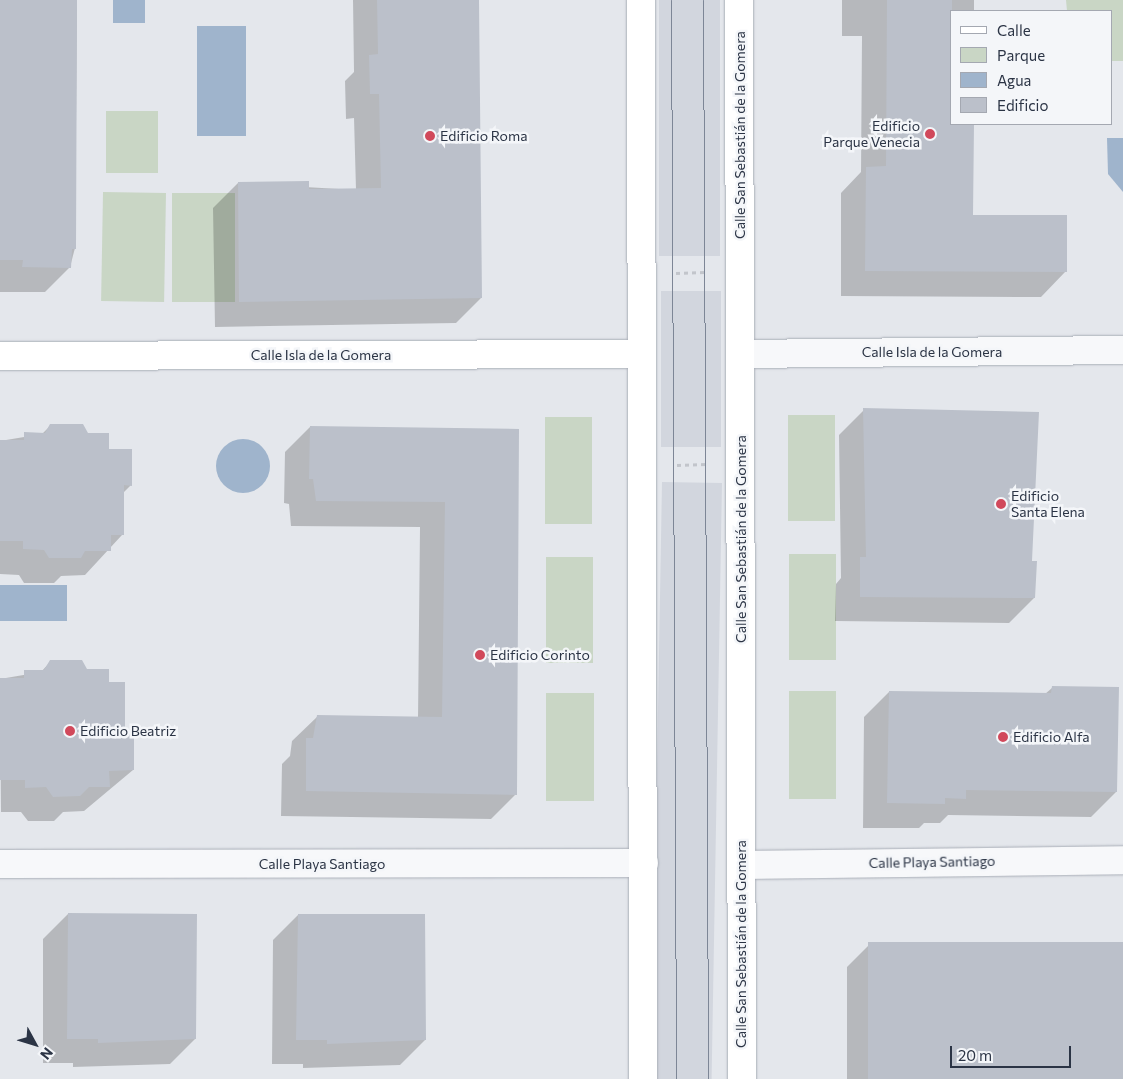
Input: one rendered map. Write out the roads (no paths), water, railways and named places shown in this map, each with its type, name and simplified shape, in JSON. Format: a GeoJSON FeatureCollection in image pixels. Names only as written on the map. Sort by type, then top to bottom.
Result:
{"type":"FeatureCollection","features":[{"type":"Feature","properties":{"kind":"main road"},"geometry":{"type":"LineString","coordinates":[[641,0],[644,1079]]}},
{"type":"Feature","properties":{"kind":"main road","name":"Calle San Sebastián de la Gomera"},"geometry":{"type":"LineString","coordinates":[[739,0],[742,1079]]}},
{"type":"Feature","properties":{"kind":"main road","name":"Calle Isla de la Gomera"},"geometry":{"type":"LineString","coordinates":[[0,356],[642,354]]}},
{"type":"Feature","properties":{"kind":"street","name":"Calle Isla de la Gomera"},"geometry":{"type":"LineString","coordinates":[[740,354],[1123,350]]}},
{"type":"Feature","properties":{"kind":"street","name":"Calle Playa Santiago"},"geometry":{"type":"LineString","coordinates":[[741,865],[1123,860]]}},
{"type":"Feature","properties":{"kind":"street","name":"Calle Playa Santiago"},"geometry":{"type":"LineString","coordinates":[[0,864],[644,863]]}},
{"type":"Feature","properties":{"kind":"water"},"geometry":{"type":"Polygon","coordinates":[[[113,0],[145,0],[145,23],[113,23],[113,0]]]}},
{"type":"Feature","properties":{"kind":"water"},"geometry":{"type":"Polygon","coordinates":[[[197,26],[246,26],[246,136],[197,136],[197,26]]]}},
{"type":"Feature","properties":{"kind":"water"},"geometry":{"type":"Polygon","coordinates":[[[1107,138],[1123,138],[1123,192],[1108,174],[1107,138]]]}},
{"type":"Feature","properties":{"kind":"water"},"geometry":{"type":"Polygon","coordinates":[[[238,439],[248,439],[258,443],[266,451],[270,466],[266,481],[258,489],[248,493],[238,493],[228,489],[220,481],[216,471],[216,461],[220,451],[228,443],[238,439]]]}},
{"type":"Feature","properties":{"kind":"water"},"geometry":{"type":"Polygon","coordinates":[[[0,585],[67,585],[67,621],[0,621],[0,585]]]}},
{"type":"Feature","properties":{"kind":"tram line"},"geometry":{"type":"LineString","coordinates":[[671,0],[676,1079]]}},
{"type":"Feature","properties":{"kind":"tram line"},"geometry":{"type":"LineString","coordinates":[[703,0],[708,1079]]}},
{"type":"Feature","properties":{"kind":"place","name":"Edificio Parque Venecia"},"geometry":{"type":"Point","coordinates":[930,134]}},
{"type":"Feature","properties":{"kind":"place","name":"Edificio Roma"},"geometry":{"type":"Point","coordinates":[430,136]}},
{"type":"Feature","properties":{"kind":"place","name":"Edificio Santa Elena"},"geometry":{"type":"Point","coordinates":[1001,504]}},
{"type":"Feature","properties":{"kind":"place","name":"Edificio Corinto"},"geometry":{"type":"Point","coordinates":[480,655]}},
{"type":"Feature","properties":{"kind":"place","name":"Edificio Beatriz"},"geometry":{"type":"Point","coordinates":[70,731]}},
{"type":"Feature","properties":{"kind":"place","name":"Edificio Alfa"},"geometry":{"type":"Point","coordinates":[1003,737]}}]}
